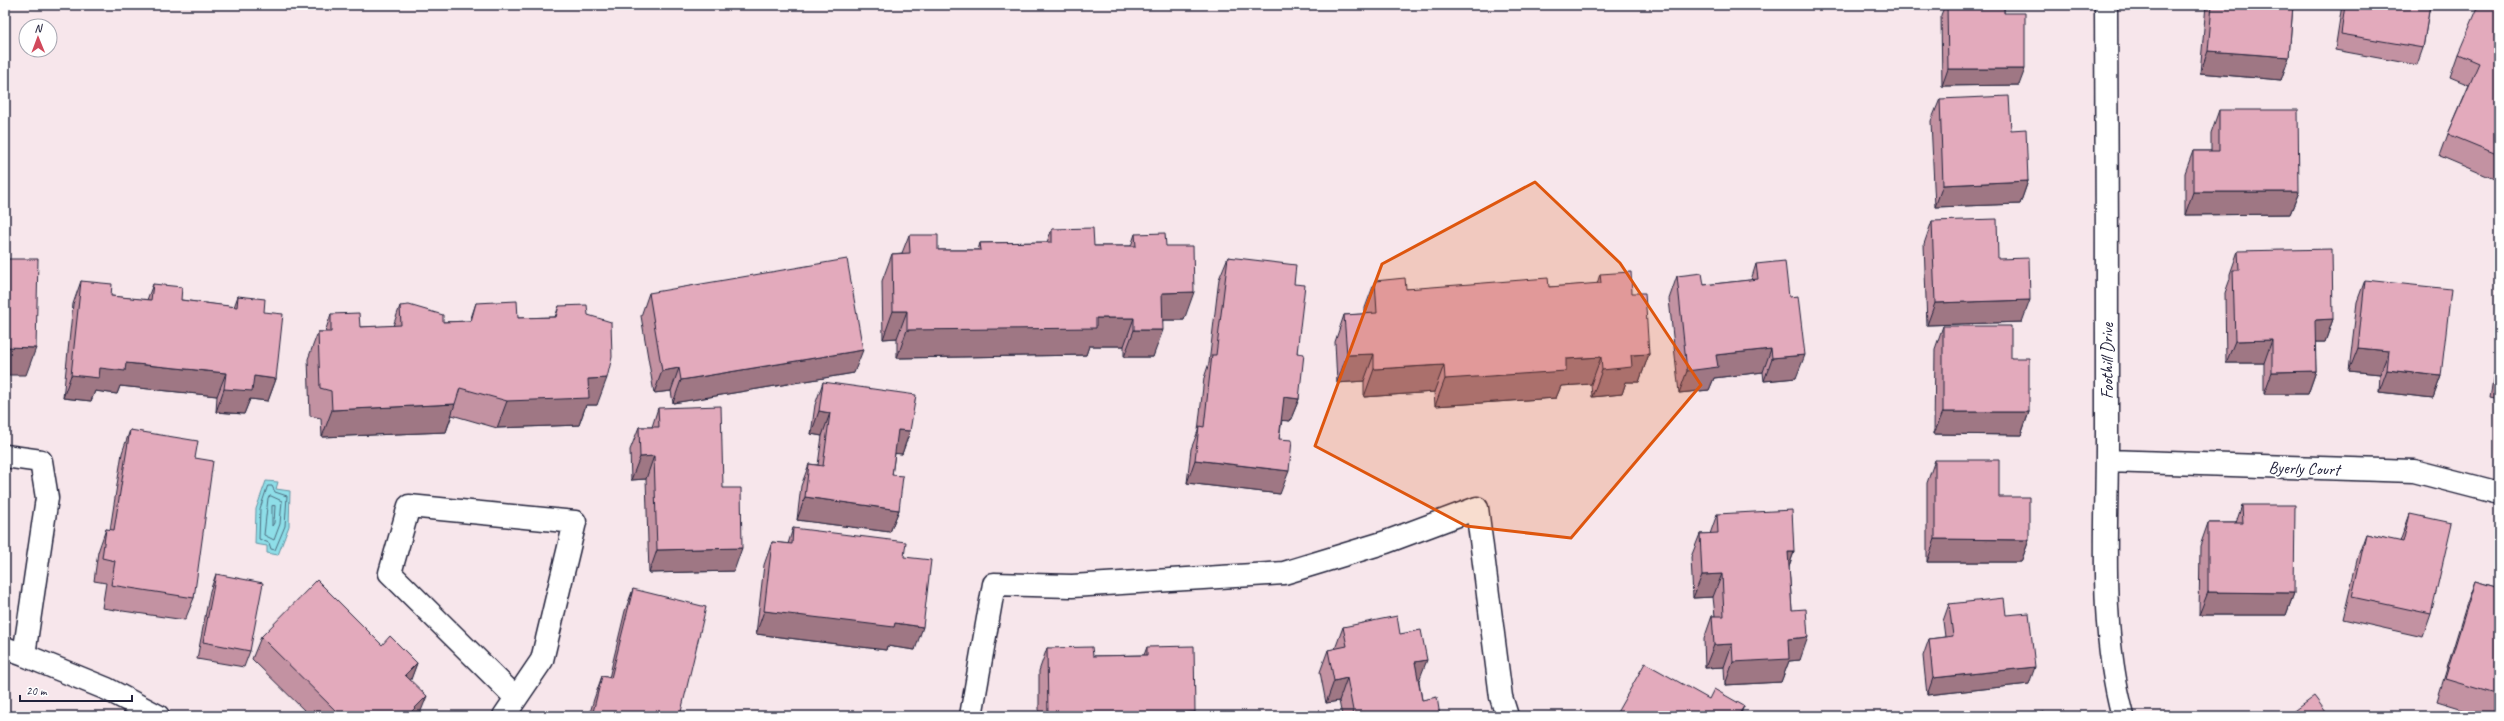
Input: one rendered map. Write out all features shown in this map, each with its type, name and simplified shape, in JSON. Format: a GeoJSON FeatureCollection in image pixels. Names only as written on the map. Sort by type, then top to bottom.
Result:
{"type":"FeatureCollection","features":[{"type":"Feature","properties":{"kind":"street","name":"Foothill Drive"},"geometry":{"type":"LineString","coordinates":[[2106,5],[2107,461],[2105,580],[2108,644],[2123,716]]}},
{"type":"Feature","properties":{"kind":"street"},"geometry":{"type":"LineString","coordinates":[[5,456],[41,460],[47,498],[14,652],[107,689],[158,716]]}},
{"type":"Feature","properties":{"kind":"street","name":"Byerly Court"},"geometry":{"type":"LineString","coordinates":[[2107,461],[2414,471],[2499,493]]}},
{"type":"Feature","properties":{"kind":"street"},"geometry":{"type":"LineString","coordinates":[[504,716],[542,660],[575,522],[409,506],[390,573],[516,698]]}},
{"type":"Feature","properties":{"kind":"street"},"geometry":{"type":"LineString","coordinates":[[971,716],[994,584],[1072,586],[1284,573],[1386,542],[1477,508],[1501,697],[1507,716]]}},
{"type":"Feature","properties":{"kind":"highlighted area"},"geometry":{"type":"Polygon","coordinates":[[[1535,182],[1620,263],[1701,385],[1571,538],[1466,526],[1315,446],[1382,264],[1535,182]]]}},
{"type":"Feature","properties":{"kind":"water"},"geometry":{"type":"Polygon","coordinates":[[[266,481],[278,482],[276,489],[290,491],[289,526],[278,555],[267,553],[267,546],[255,544],[256,509],[266,481]]]}},
{"type":"Feature","properties":{"kind":"building"},"geometry":{"type":"Polygon","coordinates":[[[1947,5],[2004,5],[2004,13],[2025,13],[2025,69],[1948,69],[1947,5]]]}},
{"type":"Feature","properties":{"kind":"building"},"geometry":{"type":"Polygon","coordinates":[[[2212,5],[2293,5],[2289,57],[2208,51],[2212,5]]]}},
{"type":"Feature","properties":{"kind":"building"},"geometry":{"type":"Polygon","coordinates":[[[2345,5],[2430,5],[2423,48],[2341,34],[2345,5]]]}},
{"type":"Feature","properties":{"kind":"building"},"geometry":{"type":"Polygon","coordinates":[[[2479,5],[2499,5],[2499,155],[2448,134],[2479,63],[2458,54],[2479,5]]]}},
{"type":"Feature","properties":{"kind":"building"},"geometry":{"type":"Polygon","coordinates":[[[2009,96],[2011,130],[2026,129],[2028,181],[1943,185],[1940,99],[2009,96]]]}},
{"type":"Feature","properties":{"kind":"building"},"geometry":{"type":"Polygon","coordinates":[[[2219,110],[2298,110],[2299,192],[2193,192],[2193,151],[2219,151],[2219,110]]]}},
{"type":"Feature","properties":{"kind":"building"},"geometry":{"type":"Polygon","coordinates":[[[1997,219],[1998,259],[2029,258],[2030,300],[1935,303],[1932,221],[1997,219]]]}},
{"type":"Feature","properties":{"kind":"building"},"geometry":{"type":"Polygon","coordinates":[[[1093,228],[1094,246],[1136,246],[1135,234],[1165,233],[1166,246],[1193,246],[1194,292],[1162,293],[1163,330],[1134,330],[1134,318],[1096,318],[1096,328],[907,330],[907,311],[893,311],[892,254],[910,253],[909,235],[938,235],[938,250],[981,250],[980,243],[1052,242],[1052,229],[1093,228]]]}},
{"type":"Feature","properties":{"kind":"building"},"geometry":{"type":"Polygon","coordinates":[[[2332,249],[2333,319],[2315,320],[2316,371],[2272,372],[2272,340],[2235,341],[2233,270],[2239,270],[2238,251],[2332,249]]]}},
{"type":"Feature","properties":{"kind":"building"},"geometry":{"type":"Polygon","coordinates":[[[1228,257],[1296,265],[1294,284],[1305,285],[1297,353],[1304,354],[1299,399],[1284,397],[1279,439],[1292,440],[1289,471],[1195,460],[1199,426],[1204,427],[1212,355],[1216,355],[1228,257]]]}},
{"type":"Feature","properties":{"kind":"building"},"geometry":{"type":"Polygon","coordinates":[[[5,259],[38,259],[36,348],[5,347],[5,259]]]}},
{"type":"Feature","properties":{"kind":"building"},"geometry":{"type":"Polygon","coordinates":[[[847,259],[863,350],[681,380],[679,368],[662,371],[649,293],[847,259]]]}},
{"type":"Feature","properties":{"kind":"building"},"geometry":{"type":"Polygon","coordinates":[[[1785,261],[1789,297],[1798,296],[1805,355],[1772,358],[1771,349],[1716,355],[1718,367],[1687,371],[1677,276],[1702,273],[1704,285],[1758,279],[1756,264],[1785,261]]]}},
{"type":"Feature","properties":{"kind":"building"},"geometry":{"type":"Polygon","coordinates":[[[1631,272],[1632,293],[1645,293],[1649,354],[1631,355],[1632,367],[1602,370],[1601,357],[1566,359],[1566,371],[1445,379],[1444,365],[1374,369],[1374,354],[1347,355],[1344,315],[1377,313],[1375,281],[1405,278],[1406,289],[1548,278],[1549,287],[1601,283],[1600,274],[1631,272]]]}},
{"type":"Feature","properties":{"kind":"building"},"geometry":{"type":"Polygon","coordinates":[[[2365,280],[2451,289],[2441,376],[2387,370],[2389,351],[2358,348],[2365,280]]]}},
{"type":"Feature","properties":{"kind":"building"},"geometry":{"type":"Polygon","coordinates":[[[81,281],[112,284],[111,296],[151,300],[153,284],[182,287],[181,300],[237,307],[238,296],[265,299],[264,312],[283,314],[276,379],[254,376],[252,391],[224,389],[226,373],[126,363],[125,371],[100,368],[99,378],[71,375],[81,281]]]}},
{"type":"Feature","properties":{"kind":"building"},"geometry":{"type":"Polygon","coordinates":[[[517,301],[518,318],[556,317],[559,306],[587,305],[588,315],[611,322],[612,357],[607,378],[588,379],[589,398],[507,401],[460,388],[455,404],[332,410],[331,391],[320,388],[318,332],[331,332],[331,314],[359,313],[360,327],[401,325],[400,306],[409,305],[443,315],[443,322],[471,321],[476,303],[517,301]]]}},
{"type":"Feature","properties":{"kind":"building"},"geometry":{"type":"Polygon","coordinates":[[[1943,326],[2011,326],[2011,358],[2029,358],[2029,412],[1943,412],[1943,326]]]}},
{"type":"Feature","properties":{"kind":"building"},"geometry":{"type":"Polygon","coordinates":[[[2499,364],[2499,382],[2496,381],[2499,364]]]}},
{"type":"Feature","properties":{"kind":"building"},"geometry":{"type":"Polygon","coordinates":[[[823,382],[916,395],[910,431],[898,430],[892,475],[903,476],[899,510],[805,497],[809,464],[823,466],[830,413],[819,411],[823,382]]]}},
{"type":"Feature","properties":{"kind":"building"},"geometry":{"type":"Polygon","coordinates":[[[721,406],[723,488],[741,488],[742,548],[657,550],[654,456],[640,457],[639,427],[659,427],[658,408],[721,406]]]}},
{"type":"Feature","properties":{"kind":"building"},"geometry":{"type":"Polygon","coordinates":[[[130,430],[198,441],[195,458],[213,461],[194,598],[111,585],[115,561],[102,558],[106,529],[114,530],[130,430]]]}},
{"type":"Feature","properties":{"kind":"building"},"geometry":{"type":"Polygon","coordinates":[[[1935,460],[1999,460],[1999,497],[2029,497],[2029,540],[1935,539],[1935,460]]]}},
{"type":"Feature","properties":{"kind":"building"},"geometry":{"type":"Polygon","coordinates":[[[5,492],[9,492],[5,557],[5,492]]]}},
{"type":"Feature","properties":{"kind":"building"},"geometry":{"type":"Polygon","coordinates":[[[2242,505],[2295,505],[2294,593],[2208,592],[2208,523],[2243,523],[2242,505]]]}},
{"type":"Feature","properties":{"kind":"building"},"geometry":{"type":"Polygon","coordinates":[[[1792,510],[1794,552],[1788,552],[1792,610],[1806,609],[1808,637],[1788,639],[1789,659],[1733,662],[1732,644],[1714,645],[1712,616],[1724,616],[1722,574],[1702,575],[1700,534],[1718,533],[1717,514],[1792,510]]]}},
{"type":"Feature","properties":{"kind":"building"},"geometry":{"type":"Polygon","coordinates":[[[2410,514],[2452,523],[2431,614],[2352,597],[2366,534],[2403,542],[2410,514]]]}},
{"type":"Feature","properties":{"kind":"building"},"geometry":{"type":"Polygon","coordinates":[[[793,528],[906,542],[904,557],[931,560],[923,627],[895,623],[894,627],[764,611],[772,542],[792,544],[793,528]]]}},
{"type":"Feature","properties":{"kind":"building"},"geometry":{"type":"Polygon","coordinates":[[[216,574],[263,583],[250,651],[203,642],[216,574]]]}},
{"type":"Feature","properties":{"kind":"building"},"geometry":{"type":"Polygon","coordinates":[[[317,580],[382,645],[390,636],[417,663],[405,675],[427,696],[407,716],[341,716],[261,637],[317,580]]]}},
{"type":"Feature","properties":{"kind":"building"},"geometry":{"type":"Polygon","coordinates":[[[2475,581],[2499,588],[2499,695],[2445,679],[2475,581]]]}},
{"type":"Feature","properties":{"kind":"building"},"geometry":{"type":"Polygon","coordinates":[[[633,589],[706,607],[680,716],[592,716],[602,676],[611,678],[633,589]]]}},
{"type":"Feature","properties":{"kind":"building"},"geometry":{"type":"Polygon","coordinates":[[[2004,598],[2006,615],[2029,613],[2035,667],[1933,678],[1929,639],[1953,636],[1949,604],[2004,598]]]}},
{"type":"Feature","properties":{"kind":"building"},"geometry":{"type":"Polygon","coordinates":[[[1397,616],[1400,634],[1421,630],[1427,660],[1415,662],[1422,700],[1437,697],[1440,716],[1354,716],[1347,678],[1334,681],[1328,650],[1347,646],[1343,627],[1397,616]]]}},
{"type":"Feature","properties":{"kind":"building"},"geometry":{"type":"Polygon","coordinates":[[[1194,646],[1195,712],[1173,713],[1173,716],[1048,716],[1047,648],[1092,647],[1093,656],[1147,655],[1147,647],[1194,646]]]}},
{"type":"Feature","properties":{"kind":"building"},"geometry":{"type":"Polygon","coordinates":[[[1645,663],[1709,699],[1714,689],[1744,706],[1738,716],[1615,716],[1645,663]]]}},
{"type":"Feature","properties":{"kind":"building"},"geometry":{"type":"Polygon","coordinates":[[[2314,696],[2329,716],[2287,716],[2314,696]]]}},
{"type":"Feature","properties":{"kind":"building"},"geometry":{"type":"Polygon","coordinates":[[[2043,712],[2045,716],[2031,716],[2043,712]]]}}]}
